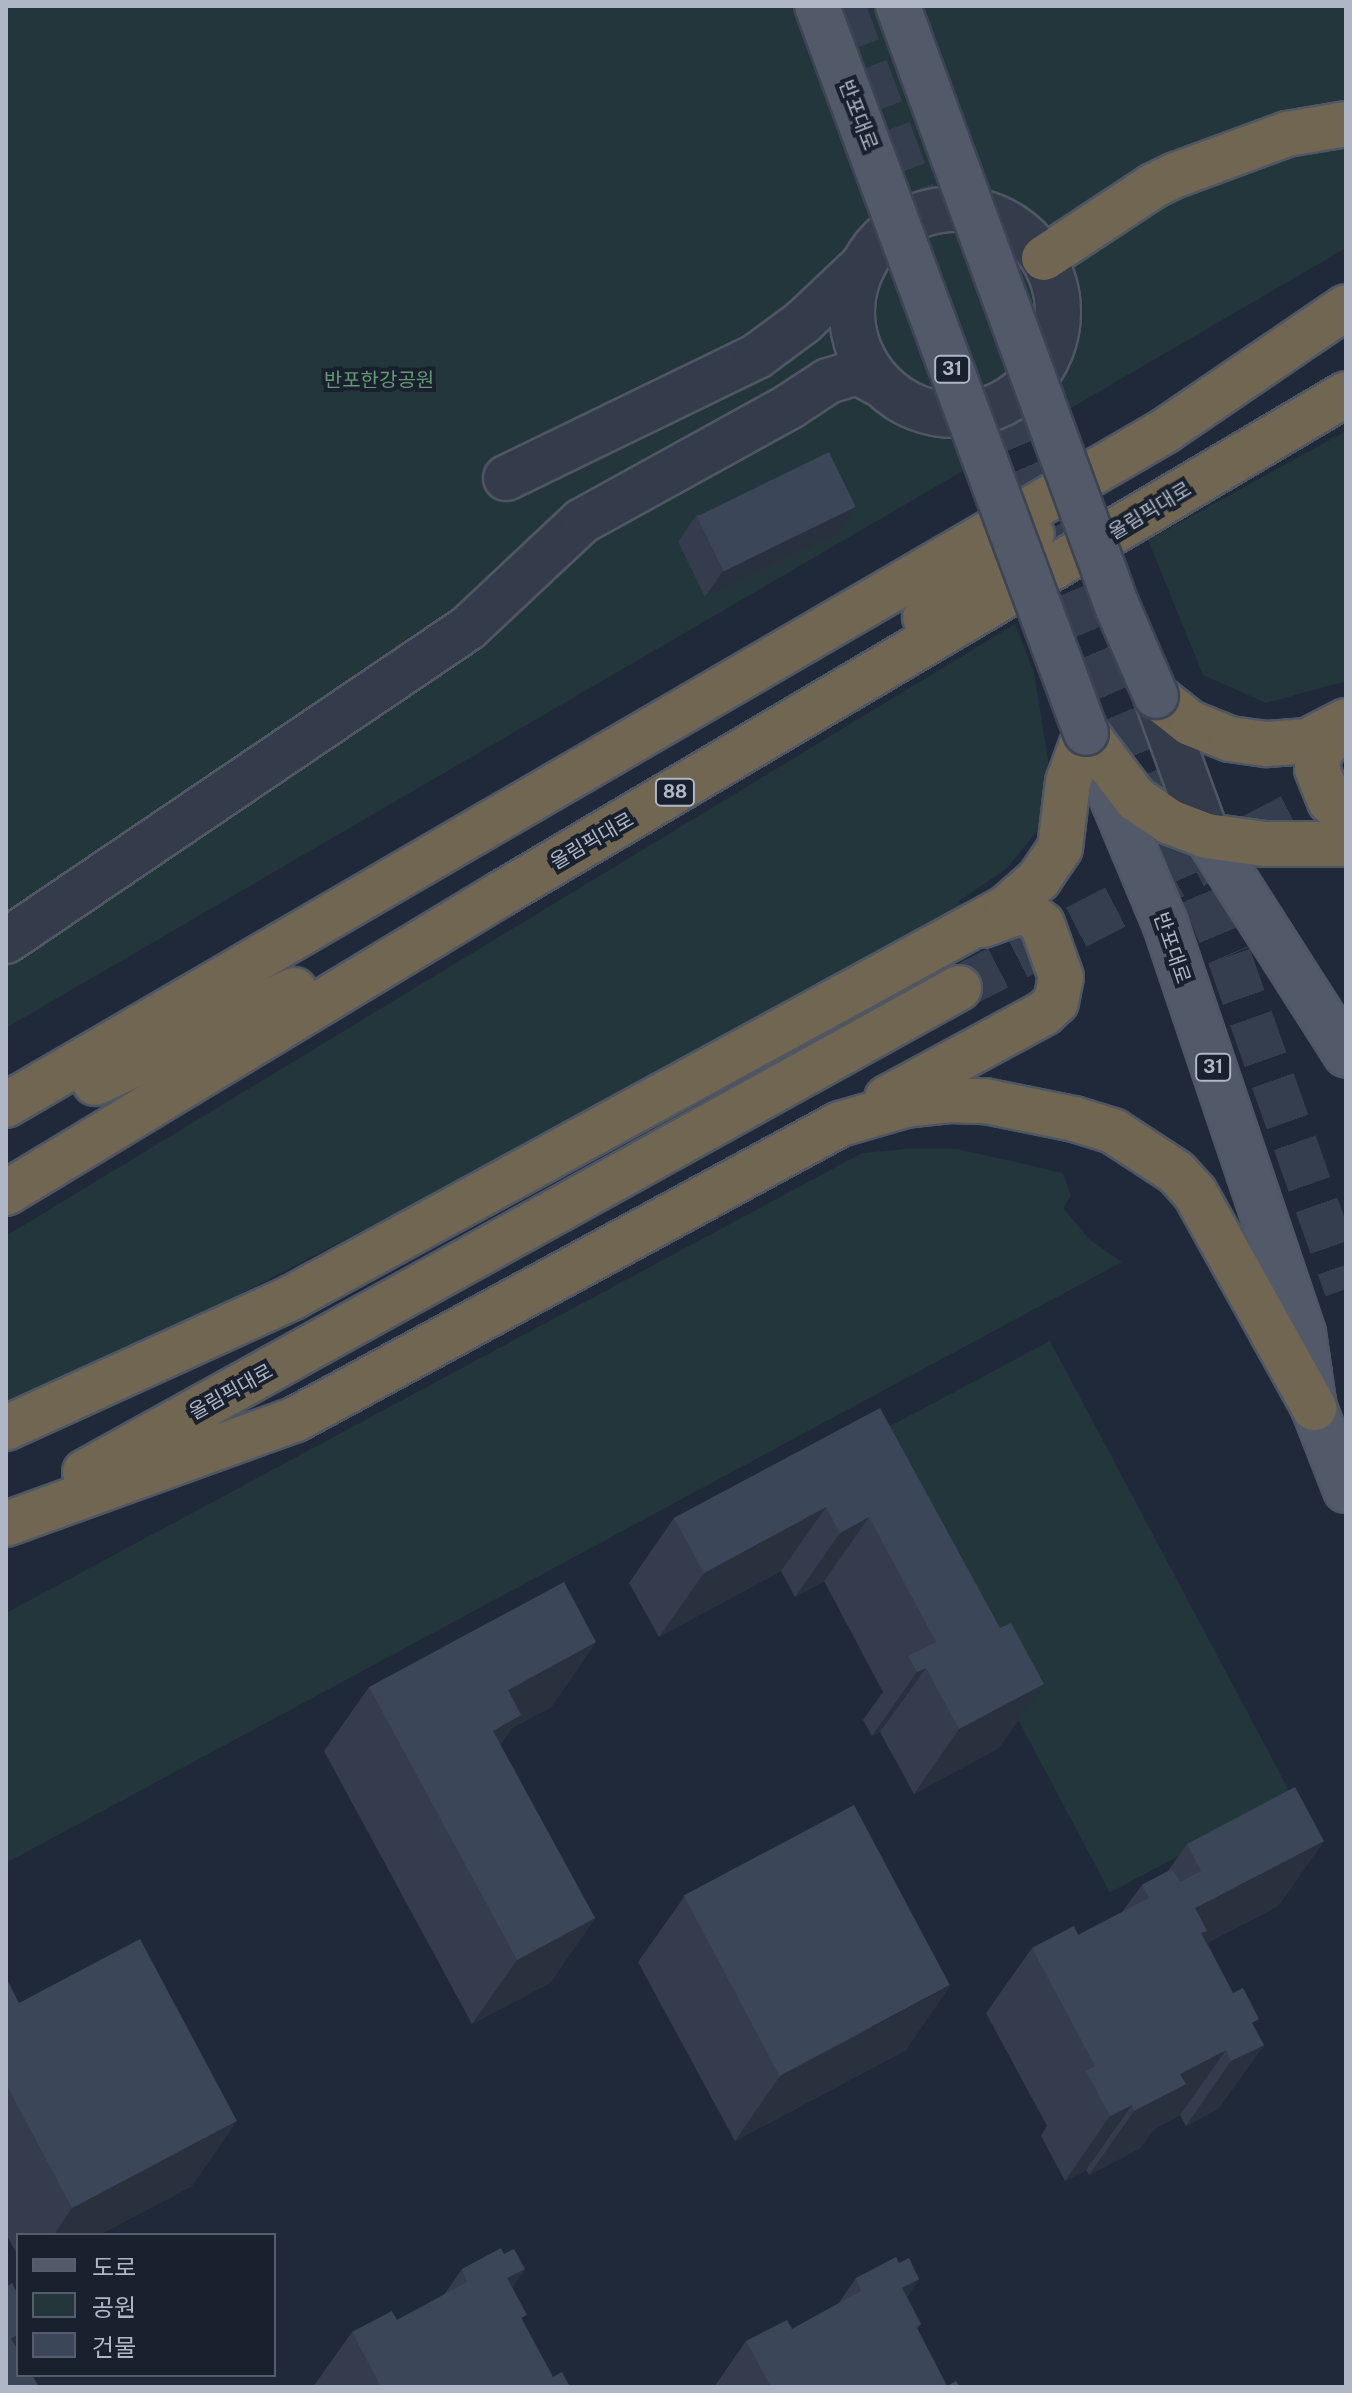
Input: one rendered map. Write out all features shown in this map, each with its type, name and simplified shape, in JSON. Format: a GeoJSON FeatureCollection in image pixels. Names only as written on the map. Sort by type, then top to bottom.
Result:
{"type":"FeatureCollection","features":[{"type":"Feature","properties":{"kind":"highway"},"geometry":{"type":"LineString","coordinates":[[1044,258],[1153,186],[1176,175],[1287,134],[1346,124]]}},
{"type":"Feature","properties":{"kind":"highway"},"geometry":{"type":"LineString","coordinates":[[776,733],[1166,430],[1346,307]]}},
{"type":"Feature","properties":{"kind":"highway","name":"올림픽대로"},"geometry":{"type":"LineString","coordinates":[[6,1193],[499,895],[1346,394]]}},
{"type":"Feature","properties":{"kind":"highway"},"geometry":{"type":"LineString","coordinates":[[6,1105],[1166,430]]}},
{"type":"Feature","properties":{"kind":"highway"},"geometry":{"type":"LineString","coordinates":[[1156,696],[1190,723],[1230,739],[1267,744],[1307,741],[1343,723]]}},
{"type":"Feature","properties":{"kind":"highway"},"geometry":{"type":"LineString","coordinates":[[1343,723],[1320,753],[1317,769],[1330,801],[1346,816]]}},
{"type":"Feature","properties":{"kind":"highway"},"geometry":{"type":"LineString","coordinates":[[1086,733],[1136,799],[1170,822],[1207,836],[1265,844],[1346,844]]}},
{"type":"Feature","properties":{"kind":"highway"},"geometry":{"type":"LineString","coordinates":[[6,1428],[293,1297],[1006,908],[1039,879],[1060,848],[1068,782],[1086,733]]}},
{"type":"Feature","properties":{"kind":"highway"},"geometry":{"type":"LineString","coordinates":[[6,1124],[499,895]]}},
{"type":"Feature","properties":{"kind":"highway"},"geometry":{"type":"LineString","coordinates":[[6,1524],[294,1420],[1044,1013],[1056,1002],[1061,977],[1055,951],[1042,924],[1024,910],[955,935]]}},
{"type":"Feature","properties":{"kind":"highway","name":"올림픽대로"},"geometry":{"type":"LineString","coordinates":[[6,1516],[959,988]]}},
{"type":"Feature","properties":{"kind":"highway"},"geometry":{"type":"LineString","coordinates":[[840,1124],[906,1105],[985,1101],[1074,1119],[1113,1131],[1142,1147],[1176,1172],[1195,1193],[1314,1408]]}},
{"type":"Feature","properties":{"kind":"main road","name":"반포대로"},"geometry":{"type":"LineString","coordinates":[[817,6],[1086,733],[1170,937],[1303,1333],[1314,1408],[1346,1490]]}},
{"type":"Feature","properties":{"kind":"main road"},"geometry":{"type":"LineString","coordinates":[[898,6],[1112,591],[1156,696]]}},
{"type":"Feature","properties":{"kind":"main road"},"geometry":{"type":"LineString","coordinates":[[1207,836],[1346,1054]]}},
{"type":"Feature","properties":{"kind":"street"},"geometry":{"type":"LineString","coordinates":[[6,941],[468,628],[582,521],[790,406],[828,381],[858,372],[904,403],[933,414],[965,416],[996,408],[1021,392],[1042,370],[1055,343],[1059,315],[1056,285],[1044,258],[1025,234],[999,219],[970,210],[943,208],[920,213],[903,221],[883,238],[863,265],[803,322],[757,356],[506,478]]}},
{"type":"Feature","properties":{"kind":"street"},"geometry":{"type":"LineString","coordinates":[[863,265],[851,305],[857,346],[878,383]]}},
{"type":"Feature","properties":{"kind":"street"},"geometry":{"type":"LineString","coordinates":[[1156,696],[1207,836]]}},
{"type":"Feature","properties":{"kind":"green space","name":"반포한강공원"},"geometry":{"type":"Polygon","coordinates":[[[6,6],[1346,6],[1346,248],[6,1028],[6,6]]]}},
{"type":"Feature","properties":{"kind":"green space"},"geometry":{"type":"Polygon","coordinates":[[[1346,431],[1346,681],[1266,703],[1203,675],[1148,540],[1346,431]]]}},
{"type":"Feature","properties":{"kind":"green space"},"geometry":{"type":"Polygon","coordinates":[[[1015,624],[1034,672],[1050,772],[1043,824],[1006,869],[959,901],[965,916],[93,1371],[6,1407],[6,1236],[1015,624]]]}},
{"type":"Feature","properties":{"kind":"green space"},"geometry":{"type":"Polygon","coordinates":[[[958,1149],[1063,1173],[1071,1196],[1063,1208],[1090,1240],[1122,1262],[6,1863],[6,1613],[862,1153],[958,1149]]]}},
{"type":"Feature","properties":{"kind":"green space"},"geometry":{"type":"Polygon","coordinates":[[[1050,1341],[1292,1796],[1110,1892],[868,1438],[1050,1341]]]}},
{"type":"Feature","properties":{"kind":"building"},"geometry":{"type":"Polygon","coordinates":[[[829,452],[856,507],[724,571],[697,516],[829,452]]]}},
{"type":"Feature","properties":{"kind":"building"},"geometry":{"type":"Polygon","coordinates":[[[880,1408],[1000,1628],[1011,1623],[1044,1684],[959,1729],[926,1668],[917,1672],[908,1656],[936,1642],[869,1517],[840,1533],[826,1507],[704,1573],[674,1518],[880,1408]]]}},
{"type":"Feature","properties":{"kind":"building"},"geometry":{"type":"Polygon","coordinates":[[[564,1582],[596,1642],[508,1690],[521,1715],[493,1731],[595,1918],[517,1960],[369,1687],[564,1582]]]}},
{"type":"Feature","properties":{"kind":"building"},"geometry":{"type":"Polygon","coordinates":[[[1295,1787],[1324,1841],[1195,1908],[1207,1931],[1201,1933],[1233,1993],[1243,1988],[1259,2019],[1252,2023],[1264,2045],[1231,2061],[1226,2050],[1180,2074],[1186,2084],[1134,2111],[1132,2105],[1110,2116],[1086,2071],[1095,2066],[1032,1948],[1074,1926],[1078,1935],[1149,1898],[1142,1885],[1172,1869],[1180,1882],[1201,1871],[1187,1844],[1295,1787]]]}},
{"type":"Feature","properties":{"kind":"building"},"geometry":{"type":"Polygon","coordinates":[[[854,1805],[950,1985],[779,2076],[684,1896],[854,1805]]]}},
{"type":"Feature","properties":{"kind":"building"},"geometry":{"type":"Polygon","coordinates":[[[140,1939],[237,2121],[72,2208],[6,2084],[6,1978],[19,2003],[140,1939]]]}},
{"type":"Feature","properties":{"kind":"building"},"geometry":{"type":"Polygon","coordinates":[[[501,2248],[504,2254],[514,2249],[525,2269],[507,2278],[527,2315],[521,2318],[553,2377],[562,2372],[570,2387],[381,2387],[352,2332],[392,2311],[397,2320],[467,2282],[462,2269],[501,2248]]]}},
{"type":"Feature","properties":{"kind":"building"},"geometry":{"type":"Polygon","coordinates":[[[896,2257],[899,2263],[909,2258],[919,2279],[902,2288],[921,2324],[916,2326],[947,2386],[956,2381],[960,2387],[771,2387],[746,2341],[787,2320],[792,2329],[861,2291],[856,2278],[896,2257]]]}},
{"type":"Feature","properties":{"kind":"building"},"geometry":{"type":"Polygon","coordinates":[[[12,2283],[16,2290],[16,2335],[11,2339],[16,2347],[16,2377],[33,2377],[39,2387],[6,2387],[6,2287],[12,2283]]]}},
{"type":"Feature","properties":{"kind":"tunnel"},"geometry":{"type":"LineString","coordinates":[[843,6],[920,213]]}},
{"type":"Feature","properties":{"kind":"tunnel"},"geometry":{"type":"LineString","coordinates":[[996,408],[1229,956],[1346,1289]]}},
{"type":"Feature","properties":{"kind":"tunnel"},"geometry":{"type":"LineString","coordinates":[[959,988],[1346,787]]}}]}
